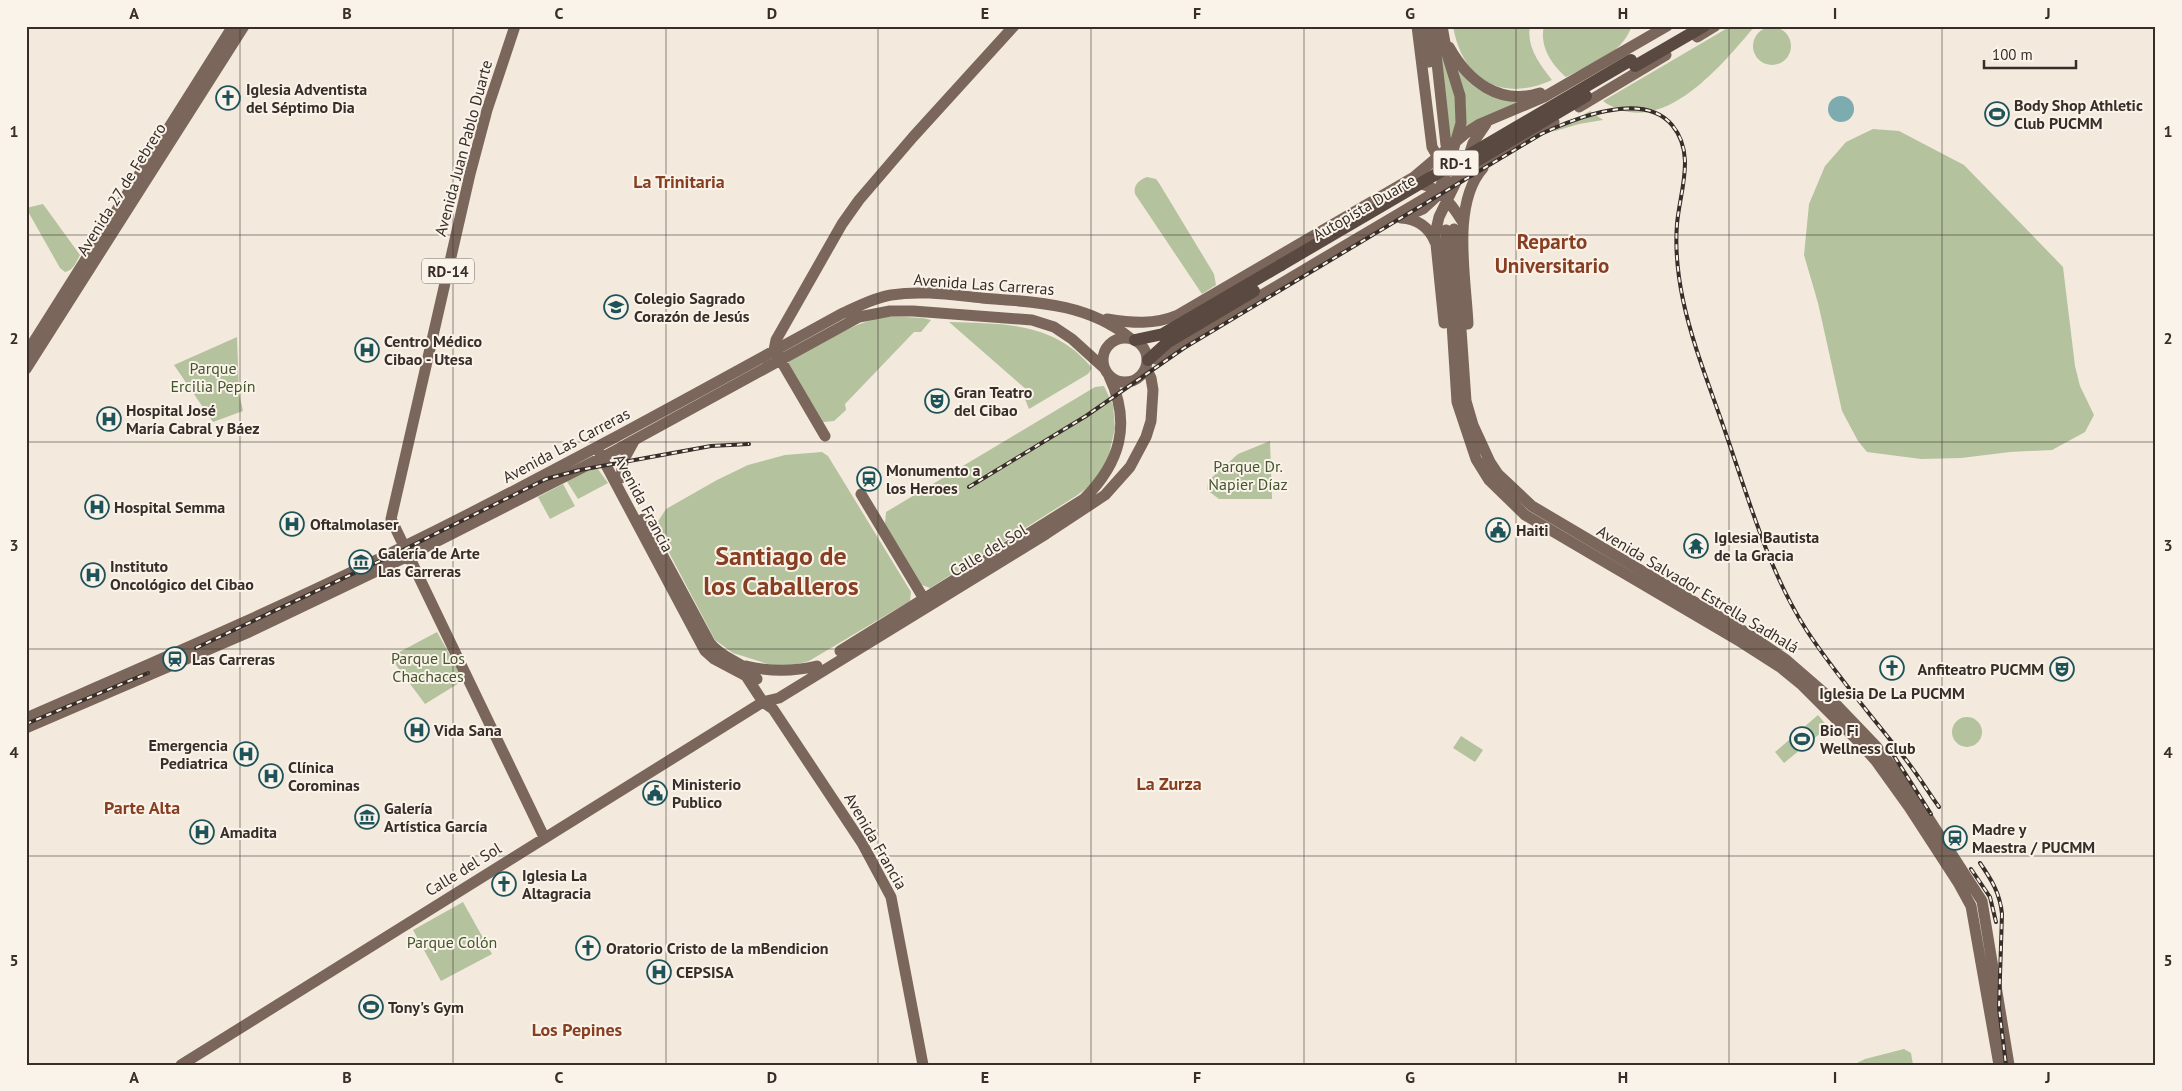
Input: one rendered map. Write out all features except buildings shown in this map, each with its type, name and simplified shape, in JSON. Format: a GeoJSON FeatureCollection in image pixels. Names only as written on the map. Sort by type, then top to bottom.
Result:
{"type":"FeatureCollection","features":[{"type":"Feature","properties":{"kind":"highway","name":"Autopista Duarte"},"geometry":{"type":"LineString","coordinates":[[1633,63],[1688,26]]}},
{"type":"Feature","properties":{"kind":"highway","name":"Autopista Duarte"},"geometry":{"type":"LineString","coordinates":[[1133,339],[1160,336],[1633,63],[1704,26]]}},
{"type":"Feature","properties":{"kind":"highway","name":"Autopista Duarte"},"geometry":{"type":"LineString","coordinates":[[1147,365],[1169,330]]}},
{"type":"Feature","properties":{"kind":"main road","name":"Avenida 27 de Febrero"},"geometry":{"type":"LineString","coordinates":[[26,354],[233,26]]}},
{"type":"Feature","properties":{"kind":"main road","name":"Avenida 27 de Febrero"},"geometry":{"type":"LineString","coordinates":[[26,369],[244,26]]}},
{"type":"Feature","properties":{"kind":"main road","name":"Avenida Juan Pablo Duarte"},"geometry":{"type":"LineString","coordinates":[[515,26],[487,110],[470,174],[391,519],[544,837]]}},
{"type":"Feature","properties":{"kind":"main road"},"geometry":{"type":"LineString","coordinates":[[825,436],[777,355],[774,344],[842,224],[859,200],[913,137],[1014,26]]}},
{"type":"Feature","properties":{"kind":"main road"},"geometry":{"type":"LineString","coordinates":[[1417,26],[1432,147],[1437,159],[1459,176]]}},
{"type":"Feature","properties":{"kind":"main road"},"geometry":{"type":"LineString","coordinates":[[1425,26],[1447,144]]}},
{"type":"Feature","properties":{"kind":"main road"},"geometry":{"type":"LineString","coordinates":[[1391,219],[1423,210],[1433,201],[1448,168],[1447,144],[1433,26]]}},
{"type":"Feature","properties":{"kind":"main road"},"geometry":{"type":"LineString","coordinates":[[1447,144],[1492,118],[1544,97],[1576,80],[1667,26]]}},
{"type":"Feature","properties":{"kind":"main road"},"geometry":{"type":"LineString","coordinates":[[1147,365],[1144,348],[1133,339],[1116,339],[1106,348],[1102,361],[1106,372],[1119,382],[1131,382],[1141,375],[1147,365],[1172,348],[1438,192],[1459,176],[1492,159],[1714,26]]}},
{"type":"Feature","properties":{"kind":"main road"},"geometry":{"type":"LineString","coordinates":[[1098,317],[1140,323],[1169,330],[1190,308],[1402,184],[1415,180],[1437,159],[1461,123],[1462,103],[1443,32]]}},
{"type":"Feature","properties":{"kind":"main road"},"geometry":{"type":"LineString","coordinates":[[1443,32],[1465,71],[1475,81],[1497,92],[1510,95],[1534,95],[1576,80]]}},
{"type":"Feature","properties":{"kind":"main road"},"geometry":{"type":"LineString","coordinates":[[1596,68],[1607,56]]}},
{"type":"Feature","properties":{"kind":"main road","name":"Avenida Salvador Estrella Sadhalá"},"geometry":{"type":"LineString","coordinates":[[1492,118],[1482,127],[1473,143],[1437,225],[1436,243],[1446,337],[1449,394],[1457,427],[1479,454],[1532,506],[1747,633],[1785,659],[1830,698],[1876,746],[1909,788],[1982,902],[2009,1065]]}},
{"type":"Feature","properties":{"kind":"main road"},"geometry":{"type":"LineString","coordinates":[[1415,180],[1426,160],[1430,137]]}},
{"type":"Feature","properties":{"kind":"main road"},"geometry":{"type":"LineString","coordinates":[[1473,143],[1479,157],[1492,159]]}},
{"type":"Feature","properties":{"kind":"main road"},"geometry":{"type":"LineString","coordinates":[[1454,227],[1473,181],[1492,159]]}},
{"type":"Feature","properties":{"kind":"main road"},"geometry":{"type":"LineString","coordinates":[[1415,180],[1438,192],[1447,200],[1454,227]]}},
{"type":"Feature","properties":{"kind":"main road"},"geometry":{"type":"LineString","coordinates":[[1415,180],[1425,190],[1424,200]]}},
{"type":"Feature","properties":{"kind":"main road"},"geometry":{"type":"LineString","coordinates":[[1391,219],[1411,219],[1424,226],[1436,243]]}},
{"type":"Feature","properties":{"kind":"main road","name":"Avenida Salvador Estrella Sadhalá"},"geometry":{"type":"LineString","coordinates":[[1454,227],[1467,304],[1474,414],[1479,454]]}},
{"type":"Feature","properties":{"kind":"main road","name":"Avenida Salvador Estrella Sadhalá"},"geometry":{"type":"LineString","coordinates":[[1454,227],[1456,392],[1460,412],[1489,480],[1525,514],[1733,637],[1780,667],[1824,706],[1869,752],[1909,808],[1959,884],[1971,906],[1999,1065]]}},
{"type":"Feature","properties":{"kind":"main road","name":"Avenida Las Carreras"},"geometry":{"type":"LineString","coordinates":[[602,451],[634,440],[862,304],[891,295],[941,294],[1018,299],[1063,306],[1098,317],[1133,339]]}},
{"type":"Feature","properties":{"kind":"main road","name":"Avenida Las Carreras"},"geometry":{"type":"LineString","coordinates":[[26,728],[248,633],[602,451],[777,355],[859,317],[890,311],[913,311],[1032,320],[1043,323],[1072,338],[1106,372]]}},
{"type":"Feature","properties":{"kind":"main road","name":"Calle del Sol"},"geometry":{"type":"LineString","coordinates":[[181,1065],[544,837],[769,702],[1043,530],[1105,495],[1130,467],[1146,437],[1151,421],[1153,390],[1152,378],[1147,365]]}},
{"type":"Feature","properties":{"kind":"main road","name":"Calle del Sol"},"geometry":{"type":"LineString","coordinates":[[1043,530],[1084,499],[1100,483],[1111,467],[1118,447],[1121,426],[1117,400],[1106,372]]}},
{"type":"Feature","properties":{"kind":"main road"},"geometry":{"type":"LineString","coordinates":[[621,478],[625,455],[634,440]]}},
{"type":"Feature","properties":{"kind":"main road","name":"Avenida Francia"},"geometry":{"type":"LineString","coordinates":[[602,451],[621,478],[710,643],[721,653],[746,666],[862,844],[892,897],[923,1065]]}},
{"type":"Feature","properties":{"kind":"main road","name":"Avenida Francia"},"geometry":{"type":"LineString","coordinates":[[602,451],[705,651],[714,659],[746,676],[769,702]]}},
{"type":"Feature","properties":{"kind":"main road"},"geometry":{"type":"LineString","coordinates":[[861,494],[926,602]]}},
{"type":"Feature","properties":{"kind":"main road","name":"Avenida Las Carreras"},"geometry":{"type":"LineString","coordinates":[[26,718],[406,551]]}},
{"type":"Feature","properties":{"kind":"main road","name":"Calle del Sol"},"geometry":{"type":"LineString","coordinates":[[769,702],[817,666],[926,602]]}},
{"type":"Feature","properties":{"kind":"main road"},"geometry":{"type":"LineString","coordinates":[[746,666],[782,671],[817,666]]}},
{"type":"Feature","properties":{"kind":"green space"},"geometry":{"type":"Polygon","coordinates":[[[1453,26],[1530,26],[1529,34],[1532,48],[1552,80],[1517,89],[1501,87],[1487,82],[1475,73],[1465,60],[1458,45],[1453,26]]]}},
{"type":"Feature","properties":{"kind":"green space"},"geometry":{"type":"Polygon","coordinates":[[[1544,26],[1632,26],[1627,36],[1613,52],[1596,63],[1566,77],[1556,67],[1545,48],[1543,41],[1544,26]]]}},
{"type":"Feature","properties":{"kind":"green space"},"geometry":{"type":"Polygon","coordinates":[[[1731,26],[1755,26],[1725,60],[1688,94],[1667,106],[1646,112],[1625,111],[1603,101],[1731,26]]]}},
{"type":"Feature","properties":{"kind":"green space"},"geometry":{"type":"Polygon","coordinates":[[[1772,27],[1785,33],[1791,46],[1785,59],[1772,65],[1759,59],[1753,46],[1759,33],[1772,27]]]}},
{"type":"Feature","properties":{"kind":"green space"},"geometry":{"type":"Polygon","coordinates":[[[1440,50],[1455,91],[1458,117],[1450,144],[1440,50]]]}},
{"type":"Feature","properties":{"kind":"green space"},"geometry":{"type":"Polygon","coordinates":[[[1451,58],[1468,80],[1484,92],[1504,98],[1532,99],[1462,134],[1466,113],[1464,95],[1451,58]]]}},
{"type":"Feature","properties":{"kind":"green space"},"geometry":{"type":"Polygon","coordinates":[[[1590,111],[1603,120],[1579,124],[1552,132],[1590,111]]]}},
{"type":"Feature","properties":{"kind":"green space"},"geometry":{"type":"Polygon","coordinates":[[[1873,129],[1899,131],[1964,165],[2063,267],[2075,366],[2080,386],[2094,415],[2085,432],[2052,450],[2010,452],[1961,458],[1921,459],[1867,452],[1858,441],[1842,411],[1818,303],[1804,255],[1809,204],[1825,166],[1846,142],[1873,129]]]}},
{"type":"Feature","properties":{"kind":"green space"},"geometry":{"type":"Polygon","coordinates":[[[1147,177],[1156,179],[1159,183],[1214,274],[1216,285],[1202,294],[1135,194],[1137,183],[1147,177]]]}},
{"type":"Feature","properties":{"kind":"green space"},"geometry":{"type":"Polygon","coordinates":[[[43,204],[80,255],[68,271],[65,272],[60,268],[26,208],[43,204]]]}},
{"type":"Feature","properties":{"kind":"green space"},"geometry":{"type":"Polygon","coordinates":[[[886,316],[931,320],[921,332],[914,332],[845,404],[846,410],[834,421],[823,422],[788,362],[848,329],[886,316]]]}},
{"type":"Feature","properties":{"kind":"green space"},"geometry":{"type":"Polygon","coordinates":[[[949,322],[1008,325],[1044,333],[1061,341],[1092,368],[1088,374],[1029,409],[1025,399],[1027,390],[949,322]]]}},
{"type":"Feature","properties":{"kind":"green space","name":"Parque Ercilia Pepín"},"geometry":{"type":"Polygon","coordinates":[[[237,337],[239,393],[243,411],[213,422],[174,365],[237,337]]]}},
{"type":"Feature","properties":{"kind":"green space"},"geometry":{"type":"Polygon","coordinates":[[[1104,386],[1113,405],[1115,428],[1108,459],[1095,482],[1076,496],[930,588],[922,585],[885,524],[886,512],[1095,387],[1104,386]]]}},
{"type":"Feature","properties":{"kind":"green space","name":"Parque Dr. Napier Díaz"},"geometry":{"type":"Polygon","coordinates":[[[1270,441],[1272,499],[1219,499],[1207,490],[1208,481],[1238,454],[1270,441]]]}},
{"type":"Feature","properties":{"kind":"green space"},"geometry":{"type":"Polygon","coordinates":[[[822,452],[828,456],[911,592],[910,601],[809,661],[790,666],[771,665],[733,653],[715,640],[655,526],[666,509],[748,465],[785,455],[822,452]]]}},
{"type":"Feature","properties":{"kind":"green space"},"geometry":{"type":"Polygon","coordinates":[[[595,465],[608,483],[578,499],[566,480],[595,465]]]}},
{"type":"Feature","properties":{"kind":"green space"},"geometry":{"type":"Polygon","coordinates":[[[563,484],[575,506],[550,519],[538,497],[563,484]]]}},
{"type":"Feature","properties":{"kind":"green space","name":"Parque Los Chachaces"},"geometry":{"type":"Polygon","coordinates":[[[437,632],[464,680],[425,704],[390,657],[437,632]]]}},
{"type":"Feature","properties":{"kind":"green space","name":"Bio Fi Wellness Club"},"geometry":{"type":"Polygon","coordinates":[[[1818,715],[1828,727],[1784,763],[1775,752],[1818,715]]]}},
{"type":"Feature","properties":{"kind":"green space"},"geometry":{"type":"Polygon","coordinates":[[[1967,717],[1978,721],[1982,732],[1978,743],[1967,747],[1956,743],[1952,732],[1956,721],[1967,717]]]}},
{"type":"Feature","properties":{"kind":"green space"},"geometry":{"type":"Polygon","coordinates":[[[1461,736],[1483,750],[1475,762],[1453,748],[1461,736]]]}},
{"type":"Feature","properties":{"kind":"green space","name":"Parque Colón"},"geometry":{"type":"Polygon","coordinates":[[[463,902],[492,954],[441,981],[413,930],[463,902]]]}},
{"type":"Feature","properties":{"kind":"green space"},"geometry":{"type":"Polygon","coordinates":[[[1904,1049],[1911,1053],[1913,1065],[1853,1065],[1865,1059],[1904,1049]]]}},
{"type":"Feature","properties":{"kind":"water"},"geometry":{"type":"Polygon","coordinates":[[[1841,96],[1850,100],[1854,109],[1850,118],[1841,122],[1832,118],[1828,109],[1832,100],[1841,96]]]}},
{"type":"Feature","properties":{"kind":"railway"},"geometry":{"type":"LineString","coordinates":[[969,487],[1086,416],[1184,348],[1541,134],[1589,115],[1626,109],[1644,110],[1659,115],[1672,125],[1679,136],[1683,148],[1685,173],[1676,243],[1678,272],[1683,300],[1703,369],[1752,512],[1771,561],[1807,631],[1842,679],[1908,762],[1939,807]]}},
{"type":"Feature","properties":{"kind":"railway"},"geometry":{"type":"LineString","coordinates":[[196,648],[403,550],[546,479],[580,470],[711,446],[749,444]]}},
{"type":"Feature","properties":{"kind":"railway"},"geometry":{"type":"LineString","coordinates":[[26,724],[148,673]]}},
{"type":"Feature","properties":{"kind":"railway"},"geometry":{"type":"LineString","coordinates":[[1889,748],[1931,814]]}},
{"type":"Feature","properties":{"kind":"railway"},"geometry":{"type":"LineString","coordinates":[[1980,863],[1994,887],[2002,914],[1999,1008],[2006,1065]]}},
{"type":"Feature","properties":{"kind":"railway"},"geometry":{"type":"LineString","coordinates":[[1971,869],[1990,897],[1996,922]]}},
{"type":"Feature","properties":{"kind":"place","name":"Iglesia Adventista del Séptimo Dia"},"geometry":{"type":"Point","coordinates":[228,98]}},
{"type":"Feature","properties":{"kind":"place","name":"Body Shop Athletic Club PUCMM"},"geometry":{"type":"Point","coordinates":[1997,114]}},
{"type":"Feature","properties":{"kind":"place","name":"Colegio Sagrado Corazón de Jesús"},"geometry":{"type":"Point","coordinates":[616,307]}},
{"type":"Feature","properties":{"kind":"place","name":"Centro Médico Cibao - Utesa"},"geometry":{"type":"Point","coordinates":[367,350]}},
{"type":"Feature","properties":{"kind":"place","name":"Gran Teatro del Cibao"},"geometry":{"type":"Point","coordinates":[937,401]}},
{"type":"Feature","properties":{"kind":"place","name":"Hospital José María Cabral y Báez"},"geometry":{"type":"Point","coordinates":[109,419]}},
{"type":"Feature","properties":{"kind":"place","name":"Monumento a los Heroes"},"geometry":{"type":"Point","coordinates":[869,479]}},
{"type":"Feature","properties":{"kind":"place","name":"Hospital Semma"},"geometry":{"type":"Point","coordinates":[97,507]}},
{"type":"Feature","properties":{"kind":"place","name":"Oftalmolaser"},"geometry":{"type":"Point","coordinates":[292,524]}},
{"type":"Feature","properties":{"kind":"place","name":"Haiti"},"geometry":{"type":"Point","coordinates":[1498,530]}},
{"type":"Feature","properties":{"kind":"place","name":"Iglesia Bautista de la Gracia"},"geometry":{"type":"Point","coordinates":[1696,546]}},
{"type":"Feature","properties":{"kind":"place","name":"Galería de Arte Las Carreras"},"geometry":{"type":"Point","coordinates":[361,562]}},
{"type":"Feature","properties":{"kind":"place","name":"Instituto Oncológico del Cibao"},"geometry":{"type":"Point","coordinates":[93,575]}},
{"type":"Feature","properties":{"kind":"place","name":"Las Carreras"},"geometry":{"type":"Point","coordinates":[175,659]}},
{"type":"Feature","properties":{"kind":"place","name":"Iglesia De La PUCMM"},"geometry":{"type":"Point","coordinates":[1892,668]}},
{"type":"Feature","properties":{"kind":"place","name":"Anfiteatro PUCMM"},"geometry":{"type":"Point","coordinates":[2062,669]}},
{"type":"Feature","properties":{"kind":"place","name":"Vida Sana"},"geometry":{"type":"Point","coordinates":[417,730]}},
{"type":"Feature","properties":{"kind":"place","name":"Bio Fi Wellness Club"},"geometry":{"type":"Point","coordinates":[1802,739]}},
{"type":"Feature","properties":{"kind":"place","name":"Emergencia Pediatrica"},"geometry":{"type":"Point","coordinates":[246,754]}},
{"type":"Feature","properties":{"kind":"place","name":"Clínica Corominas"},"geometry":{"type":"Point","coordinates":[271,776]}},
{"type":"Feature","properties":{"kind":"place","name":"Ministerio Publico"},"geometry":{"type":"Point","coordinates":[655,793]}},
{"type":"Feature","properties":{"kind":"place","name":"Galería Artística García"},"geometry":{"type":"Point","coordinates":[367,817]}},
{"type":"Feature","properties":{"kind":"place","name":"Amadita"},"geometry":{"type":"Point","coordinates":[202,832]}},
{"type":"Feature","properties":{"kind":"place","name":"Madre y Maestra / PUCMM"},"geometry":{"type":"Point","coordinates":[1955,838]}},
{"type":"Feature","properties":{"kind":"place","name":"Iglesia La Altagracia"},"geometry":{"type":"Point","coordinates":[504,884]}},
{"type":"Feature","properties":{"kind":"place","name":"Oratorio Cristo de la mBendicion"},"geometry":{"type":"Point","coordinates":[588,948]}},
{"type":"Feature","properties":{"kind":"place","name":"CEPSISA"},"geometry":{"type":"Point","coordinates":[659,972]}},
{"type":"Feature","properties":{"kind":"place","name":"Tony's Gym"},"geometry":{"type":"Point","coordinates":[371,1007]}},
{"type":"Feature","properties":{"kind":"district","name":"La Trinitaria"},"geometry":{"type":"Point","coordinates":[679,181]}},
{"type":"Feature","properties":{"kind":"district","name":"Reparto Universitario"},"geometry":{"type":"Point","coordinates":[1552,253]}},
{"type":"Feature","properties":{"kind":"district","name":"Santiago de los Caballeros"},"geometry":{"type":"Point","coordinates":[781,570]}},
{"type":"Feature","properties":{"kind":"district","name":"La Zurza"},"geometry":{"type":"Point","coordinates":[1169,783]}},
{"type":"Feature","properties":{"kind":"district","name":"Parte Alta"},"geometry":{"type":"Point","coordinates":[142,807]}},
{"type":"Feature","properties":{"kind":"district","name":"Los Pepines"},"geometry":{"type":"Point","coordinates":[577,1029]}}]}
